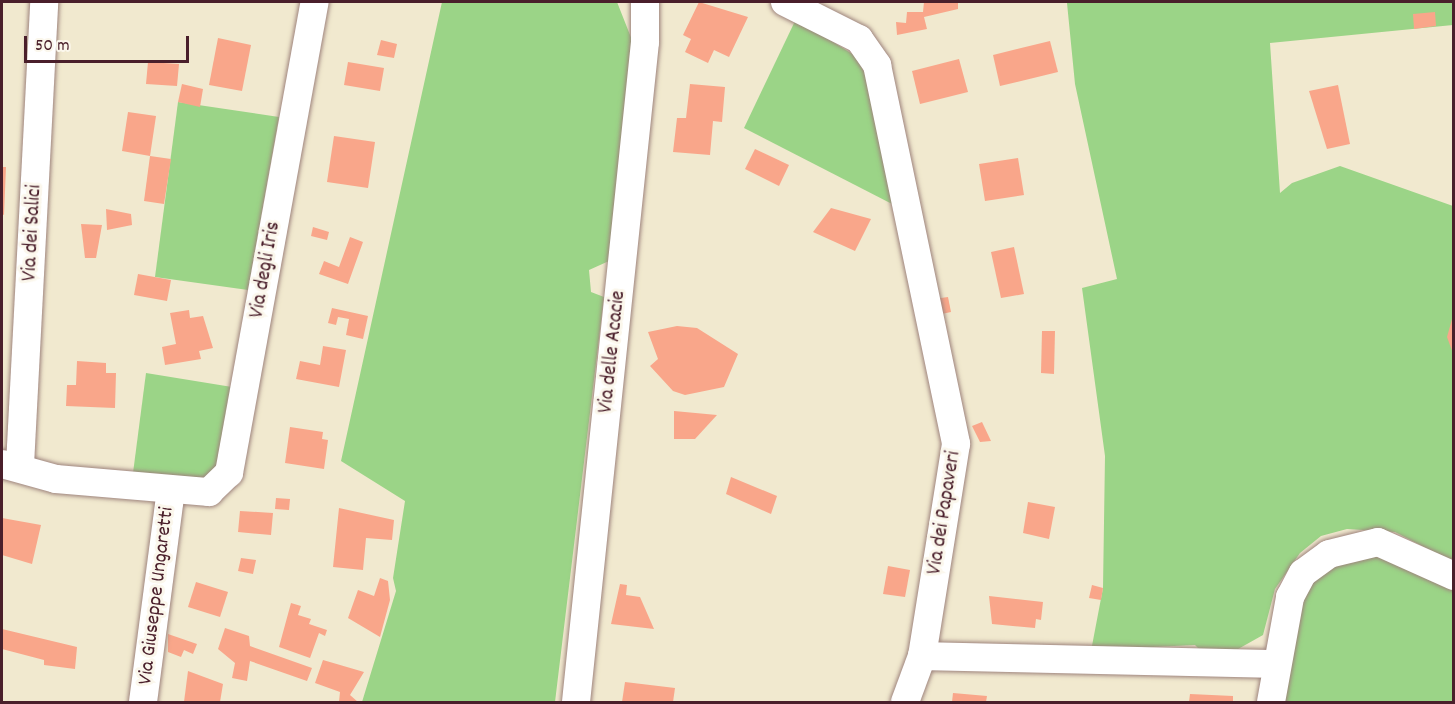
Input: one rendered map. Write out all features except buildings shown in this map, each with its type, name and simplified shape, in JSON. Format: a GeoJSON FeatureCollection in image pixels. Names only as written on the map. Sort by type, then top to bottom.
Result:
{"type":"FeatureCollection","features":[{"type":"Feature","properties":{"kind":"street","name":"Via dei Salici"},"geometry":{"type":"LineString","coordinates":[[11,464],[44,2]]}},
{"type":"Feature","properties":{"kind":"street","name":"Via degli Iris"},"geometry":{"type":"LineString","coordinates":[[11,464],[56,479],[209,492],[230,473],[315,2]]}},
{"type":"Feature","properties":{"kind":"street","name":"Via delle Acacie"},"geometry":{"type":"LineString","coordinates":[[576,702],[645,42],[645,2]]}},
{"type":"Feature","properties":{"kind":"street","name":"Via dei Papaveri"},"geometry":{"type":"LineString","coordinates":[[785,2],[859,39],[877,65],[956,444],[922,656],[905,702]]}},
{"type":"Feature","properties":{"kind":"street","name":"Via Giuseppe Ungaretti"},"geometry":{"type":"LineString","coordinates":[[143,702],[171,490]]}},
{"type":"Feature","properties":{"kind":"street"},"geometry":{"type":"LineString","coordinates":[[1271,702],[1290,597],[1303,573],[1329,554],[1378,542],[1454,576]]}},
{"type":"Feature","properties":{"kind":"street"},"geometry":{"type":"LineString","coordinates":[[922,656],[1277,664]]}},
{"type":"Feature","properties":{"kind":"green space"},"geometry":{"type":"Polygon","coordinates":[[[442,2],[617,2],[634,45],[609,261],[589,270],[591,292],[604,297],[555,702],[362,702],[396,591],[393,578],[405,501],[341,461],[442,2]]]}},
{"type":"Feature","properties":{"kind":"green space"},"geometry":{"type":"Polygon","coordinates":[[[1453,2],[1453,25],[1270,43],[1280,193],[1292,183],[1340,166],[1453,206],[1453,562],[1395,532],[1347,529],[1321,536],[1300,553],[1275,589],[1263,635],[1231,653],[1203,653],[1195,645],[1153,647],[1144,656],[1091,651],[1103,588],[1105,456],[1082,288],[1117,279],[1075,84],[1067,3],[1453,2]]]}},
{"type":"Feature","properties":{"kind":"green space"},"geometry":{"type":"Polygon","coordinates":[[[796,19],[854,55],[868,78],[894,205],[744,128],[796,19]]]}},
{"type":"Feature","properties":{"kind":"green space"},"geometry":{"type":"Polygon","coordinates":[[[178,102],[279,117],[248,290],[155,277],[178,102]]]}},
{"type":"Feature","properties":{"kind":"green space"},"geometry":{"type":"Polygon","coordinates":[[[146,373],[232,387],[219,466],[207,478],[133,473],[146,373]]]}},
{"type":"Feature","properties":{"kind":"green space"},"geometry":{"type":"Polygon","coordinates":[[[1384,556],[1453,586],[1453,702],[1279,702],[1300,604],[1314,581],[1346,558],[1384,556]]]}}]}
